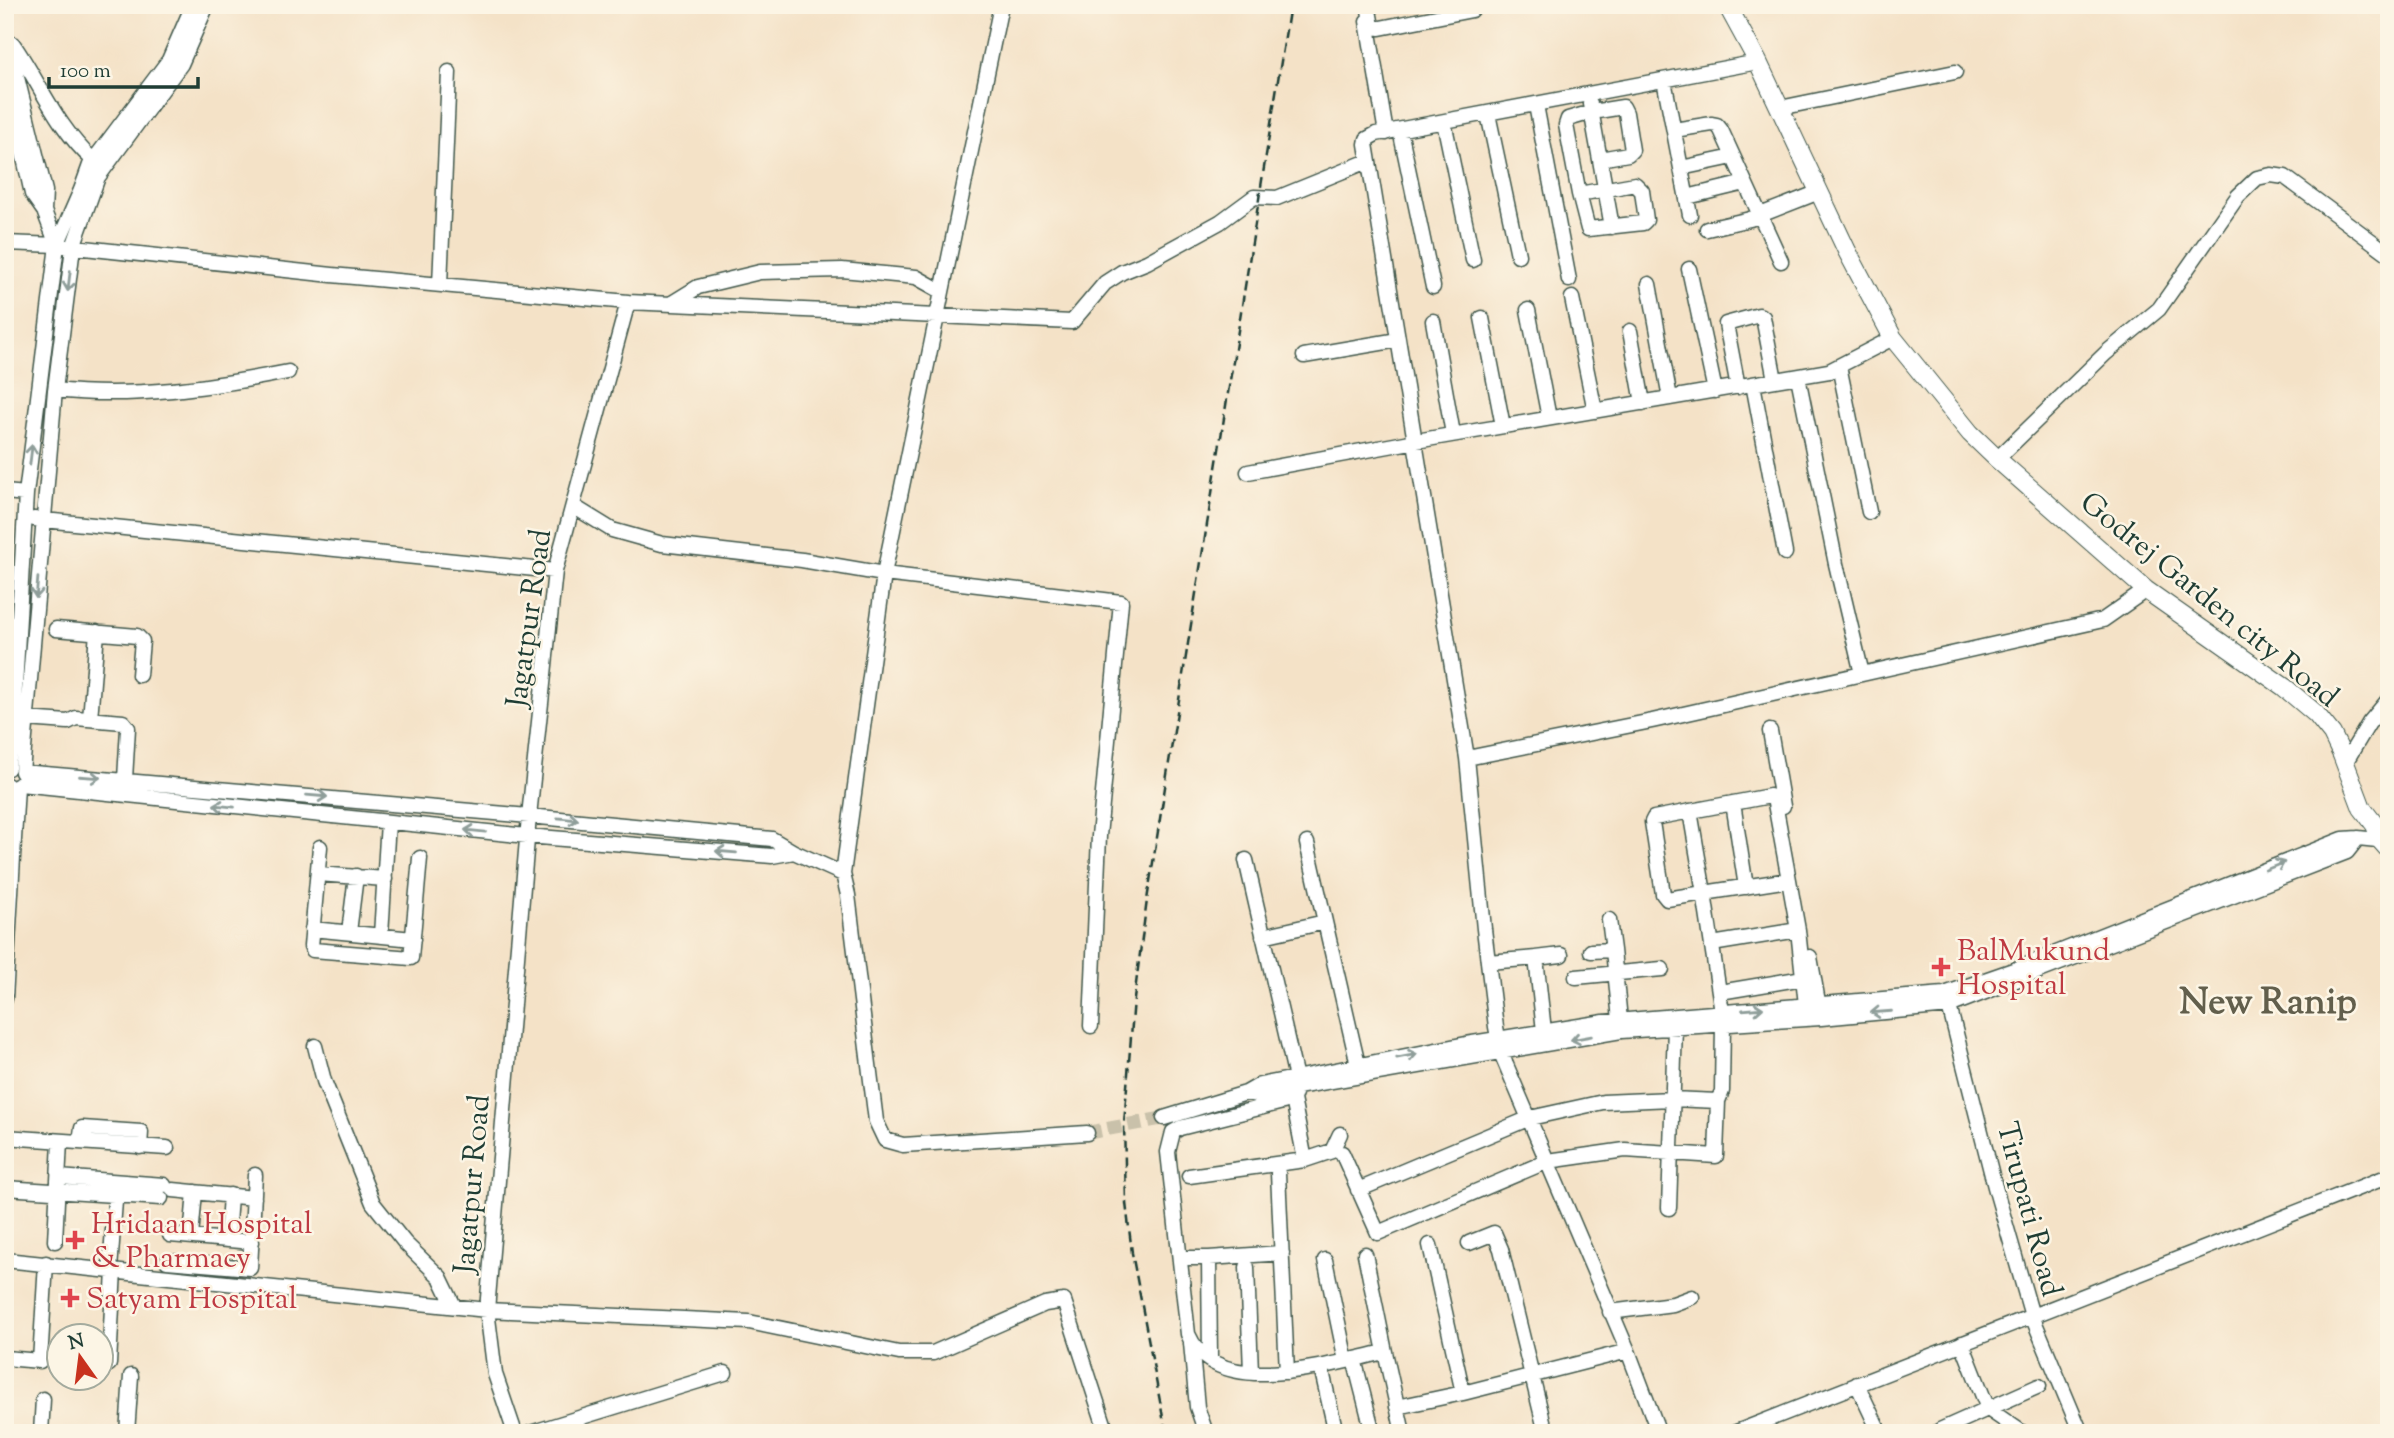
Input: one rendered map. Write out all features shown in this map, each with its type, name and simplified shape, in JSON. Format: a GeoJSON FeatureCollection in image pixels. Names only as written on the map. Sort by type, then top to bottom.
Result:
{"type":"FeatureCollection","features":[{"type":"Feature","properties":{"kind":"main road","name":"Godrej Garden city Road"},"geometry":{"type":"LineString","coordinates":[[1727,5],[1758,62],[1847,251],[1893,338],[1970,433],[1997,459],[2146,590],[2284,687],[2316,714],[2332,734],[2362,808],[2384,838]]}},
{"type":"Feature","properties":{"kind":"street"},"geometry":{"type":"LineString","coordinates":[[5,999],[12,778],[12,630],[26,494],[58,245],[93,160],[169,60],[193,5]]}},
{"type":"Feature","properties":{"kind":"street"},"geometry":{"type":"LineString","coordinates":[[5,807],[27,714],[42,520],[73,247],[98,177],[181,64],[207,5]]}},
{"type":"Feature","properties":{"kind":"street"},"geometry":{"type":"LineString","coordinates":[[1001,5],[935,316],[884,575],[843,874],[848,895],[876,1121],[885,1140],[903,1145],[1087,1133]]}},
{"type":"Feature","properties":{"kind":"street"},"geometry":{"type":"LineString","coordinates":[[1366,5],[1374,28],[1419,12],[1472,10],[1475,5]]}},
{"type":"Feature","properties":{"kind":"street"},"geometry":{"type":"LineString","coordinates":[[1366,5],[1393,132],[1433,287]]}},
{"type":"Feature","properties":{"kind":"street"},"geometry":{"type":"LineString","coordinates":[[5,44],[14,45],[56,116],[80,148],[93,160]]}},
{"type":"Feature","properties":{"kind":"street"},"geometry":{"type":"LineString","coordinates":[[5,44],[11,53],[45,191],[44,211]]}},
{"type":"Feature","properties":{"kind":"street"},"geometry":{"type":"LineString","coordinates":[[1659,1433],[1628,1351],[1500,1046],[1488,962],[1467,758],[1368,161],[1367,139],[1371,135],[1758,62]]}},
{"type":"Feature","properties":{"kind":"street"},"geometry":{"type":"LineString","coordinates":[[5,72],[32,194],[44,211],[58,245]]}},
{"type":"Feature","properties":{"kind":"street"},"geometry":{"type":"LineString","coordinates":[[440,285],[449,72]]}},
{"type":"Feature","properties":{"kind":"street"},"geometry":{"type":"LineString","coordinates":[[1780,108],[1955,72]]}},
{"type":"Feature","properties":{"kind":"street"},"geometry":{"type":"LineString","coordinates":[[1664,80],[1690,215]]}},
{"type":"Feature","properties":{"kind":"street"},"geometry":{"type":"LineString","coordinates":[[1589,94],[1612,227]]}},
{"type":"Feature","properties":{"kind":"street"},"geometry":{"type":"LineString","coordinates":[[1536,105],[1569,279]]}},
{"type":"Feature","properties":{"kind":"street"},"geometry":{"type":"LineString","coordinates":[[1579,194],[1635,184],[1642,191],[1646,220],[1643,223],[1588,229],[1579,194],[1566,125],[1572,117],[1623,107],[1632,150],[1628,154],[1600,159]]}},
{"type":"Feature","properties":{"kind":"street"},"geometry":{"type":"LineString","coordinates":[[1488,114],[1518,255]]}},
{"type":"Feature","properties":{"kind":"street"},"geometry":{"type":"LineString","coordinates":[[1444,122],[1473,260]]}},
{"type":"Feature","properties":{"kind":"street"},"geometry":{"type":"LineString","coordinates":[[1674,130],[1717,125],[1781,261]]}},
{"type":"Feature","properties":{"kind":"street"},"geometry":{"type":"LineString","coordinates":[[1681,168],[1733,157]]}},
{"type":"Feature","properties":{"kind":"street"},"geometry":{"type":"LineString","coordinates":[[5,243],[58,245],[628,302],[1072,322],[1105,283],[1220,222],[1254,197],[1277,198],[1368,161]]}},
{"type":"Feature","properties":{"kind":"street"},"geometry":{"type":"LineString","coordinates":[[1997,459],[2106,352],[2159,309],[2238,196],[2257,178],[2271,175],[2285,177],[2389,254]]}},
{"type":"Feature","properties":{"kind":"street"},"geometry":{"type":"LineString","coordinates":[[1686,197],[1745,183]]}},
{"type":"Feature","properties":{"kind":"street"},"geometry":{"type":"LineString","coordinates":[[1706,229],[1760,215],[1819,192]]}},
{"type":"Feature","properties":{"kind":"street"},"geometry":{"type":"LineString","coordinates":[[1689,269],[1715,391]]}},
{"type":"Feature","properties":{"kind":"street"},"geometry":{"type":"LineString","coordinates":[[670,303],[698,288],[760,272],[842,270],[916,277],[941,291]]}},
{"type":"Feature","properties":{"kind":"street"},"geometry":{"type":"LineString","coordinates":[[1649,284],[1670,398]]}},
{"type":"Feature","properties":{"kind":"street"},"geometry":{"type":"LineString","coordinates":[[1573,298],[1595,411]]}},
{"type":"Feature","properties":{"kind":"street","name":"Jagatpur Road"},"geometry":{"type":"LineString","coordinates":[[515,1433],[495,1374],[487,1310],[527,836],[555,571],[628,302]]}},
{"type":"Feature","properties":{"kind":"street"},"geometry":{"type":"LineString","coordinates":[[1528,310],[1549,418]]}},
{"type":"Feature","properties":{"kind":"street"},"geometry":{"type":"LineString","coordinates":[[1738,387],[1726,324],[1759,316],[1763,317],[1775,380]]}},
{"type":"Feature","properties":{"kind":"street"},"geometry":{"type":"LineString","coordinates":[[1482,318],[1503,426]]}},
{"type":"Feature","properties":{"kind":"street"},"geometry":{"type":"LineString","coordinates":[[1433,321],[1453,434]]}},
{"type":"Feature","properties":{"kind":"street"},"geometry":{"type":"LineString","coordinates":[[1630,331],[1643,403]]}},
{"type":"Feature","properties":{"kind":"street"},"geometry":{"type":"LineString","coordinates":[[1248,472],[1416,440],[1829,371],[1893,338]]}},
{"type":"Feature","properties":{"kind":"street"},"geometry":{"type":"LineString","coordinates":[[1304,356],[1398,340]]}},
{"type":"Feature","properties":{"kind":"street"},"geometry":{"type":"LineString","coordinates":[[1839,366],[1869,512]]}},
{"type":"Feature","properties":{"kind":"street"},"geometry":{"type":"LineString","coordinates":[[55,390],[88,394],[129,394],[223,384],[288,372]]}},
{"type":"Feature","properties":{"kind":"street"},"geometry":{"type":"LineString","coordinates":[[1798,377],[1836,564],[1862,674]]}},
{"type":"Feature","properties":{"kind":"street"},"geometry":{"type":"LineString","coordinates":[[1753,384],[1785,553]]}},
{"type":"Feature","properties":{"kind":"street"},"geometry":{"type":"LineString","coordinates":[[5,492],[26,494]]}},
{"type":"Feature","properties":{"kind":"street"},"geometry":{"type":"LineString","coordinates":[[573,506],[612,530],[662,544],[802,560],[884,575],[1121,602],[1099,836],[1091,1026]]}},
{"type":"Feature","properties":{"kind":"street"},"geometry":{"type":"LineString","coordinates":[[25,519],[555,571]]}},
{"type":"Feature","properties":{"kind":"street"},"geometry":{"type":"LineString","coordinates":[[1467,758],[1638,724],[2103,620],[2146,590]]}},
{"type":"Feature","properties":{"kind":"street"},"geometry":{"type":"LineString","coordinates":[[56,629],[141,638],[139,675]]}},
{"type":"Feature","properties":{"kind":"street"},"geometry":{"type":"LineString","coordinates":[[83,719],[97,632]]}},
{"type":"Feature","properties":{"kind":"street"},"geometry":{"type":"LineString","coordinates":[[2345,763],[2369,723],[2389,699]]}},
{"type":"Feature","properties":{"kind":"street"},"geometry":{"type":"LineString","coordinates":[[27,714],[68,713],[83,719],[127,724],[125,779]]}},
{"type":"Feature","properties":{"kind":"street"},"geometry":{"type":"LineString","coordinates":[[1769,732],[1815,1009]]}},
{"type":"Feature","properties":{"kind":"street"},"geometry":{"type":"LineString","coordinates":[[12,778],[125,779],[772,839],[843,874]]}},
{"type":"Feature","properties":{"kind":"street"},"geometry":{"type":"LineString","coordinates":[[12,778],[527,836],[772,856],[794,852]]}},
{"type":"Feature","properties":{"kind":"street"},"geometry":{"type":"LineString","coordinates":[[1789,880],[1667,899],[1663,894],[1652,820],[1773,796],[1789,880],[1798,930],[1803,978],[1815,1009]]}},
{"type":"Feature","properties":{"kind":"street"},"geometry":{"type":"LineString","coordinates":[[1733,803],[1746,887]]}},
{"type":"Feature","properties":{"kind":"street"},"geometry":{"type":"LineString","coordinates":[[1342,1153],[1378,1233],[1548,1161],[1625,1150],[1716,1156],[1718,1101],[1722,1091],[1723,1018],[1690,811]]}},
{"type":"Feature","properties":{"kind":"street"},"geometry":{"type":"LineString","coordinates":[[381,935],[388,822]]}},
{"type":"Feature","properties":{"kind":"street"},"geometry":{"type":"LineString","coordinates":[[687,849],[690,831]]}},
{"type":"Feature","properties":{"kind":"street"},"geometry":{"type":"LineString","coordinates":[[1164,1118],[1246,1093],[1260,1096],[1500,1046],[1544,1031],[1620,1020],[1723,1018],[1947,1000],[2016,969],[2343,839],[2384,838]]}},
{"type":"Feature","properties":{"kind":"street"},"geometry":{"type":"LineString","coordinates":[[1307,843],[1359,1065]]}},
{"type":"Feature","properties":{"kind":"street"},"geometry":{"type":"LineString","coordinates":[[320,848],[310,946],[313,950],[409,959],[412,956],[420,858]]}},
{"type":"Feature","properties":{"kind":"street"},"geometry":{"type":"LineString","coordinates":[[1246,860],[1295,1088],[1305,1160]]}},
{"type":"Feature","properties":{"kind":"street"},"geometry":{"type":"LineString","coordinates":[[318,874],[385,879]]}},
{"type":"Feature","properties":{"kind":"street"},"geometry":{"type":"LineString","coordinates":[[349,932],[356,876]]}},
{"type":"Feature","properties":{"kind":"street"},"geometry":{"type":"LineString","coordinates":[[1609,920],[1620,1020]]}},
{"type":"Feature","properties":{"kind":"street"},"geometry":{"type":"LineString","coordinates":[[1263,936],[1325,922]]}},
{"type":"Feature","properties":{"kind":"street"},"geometry":{"type":"LineString","coordinates":[[312,929],[413,939]]}},
{"type":"Feature","properties":{"kind":"street"},"geometry":{"type":"LineString","coordinates":[[1712,944],[1798,930]]}},
{"type":"Feature","properties":{"kind":"street"},"geometry":{"type":"LineString","coordinates":[[1488,962],[1612,950]]}},
{"type":"Feature","properties":{"kind":"street"},"geometry":{"type":"LineString","coordinates":[[1536,958],[1544,1031]]}},
{"type":"Feature","properties":{"kind":"street"},"geometry":{"type":"LineString","coordinates":[[1576,977],[1662,969]]}},
{"type":"Feature","properties":{"kind":"street"},"geometry":{"type":"LineString","coordinates":[[1720,992],[1803,978]]}},
{"type":"Feature","properties":{"kind":"street","name":"Tirupati Road"},"geometry":{"type":"LineString","coordinates":[[1947,1000],[1995,1187],[2032,1316],[2081,1433]]}},
{"type":"Feature","properties":{"kind":"street"},"geometry":{"type":"LineString","coordinates":[[1206,1433],[1196,1408],[1192,1343],[1186,1322],[1168,1152],[1172,1132],[1359,1065],[1621,1031],[1675,1027],[1723,1018]]}},
{"type":"Feature","properties":{"kind":"street"},"geometry":{"type":"LineString","coordinates":[[1669,1208],[1675,1027]]}},
{"type":"Feature","properties":{"kind":"street"},"geometry":{"type":"LineString","coordinates":[[315,1046],[324,1081],[373,1203],[405,1243],[440,1278],[453,1306]]}},
{"type":"Feature","properties":{"kind":"street"},"geometry":{"type":"LineString","coordinates":[[1358,1190],[1530,1118],[1603,1102],[1672,1099],[1718,1101]]}},
{"type":"Feature","properties":{"kind":"street"},"geometry":{"type":"LineString","coordinates":[[1189,1176],[1305,1160],[1332,1151],[1340,1134]]}},
{"type":"Feature","properties":{"kind":"street"},"geometry":{"type":"LineString","coordinates":[[5,1137],[167,1149]]}},
{"type":"Feature","properties":{"kind":"street"},"geometry":{"type":"LineString","coordinates":[[55,1241],[60,1141]]}},
{"type":"Feature","properties":{"kind":"street"},"geometry":{"type":"LineString","coordinates":[[1278,1173],[1287,1372]]}},
{"type":"Feature","properties":{"kind":"street"},"geometry":{"type":"LineString","coordinates":[[5,1260],[112,1270],[206,1272],[250,1268],[256,1175]]}},
{"type":"Feature","properties":{"kind":"street"},"geometry":{"type":"LineString","coordinates":[[1734,1433],[2389,1176]]}},
{"type":"Feature","properties":{"kind":"street"},"geometry":{"type":"LineString","coordinates":[[5,1188],[58,1184],[254,1198]]}},
{"type":"Feature","properties":{"kind":"street"},"geometry":{"type":"LineString","coordinates":[[110,1322],[116,1188]]}},
{"type":"Feature","properties":{"kind":"street"},"geometry":{"type":"LineString","coordinates":[[191,1237],[195,1192]]}},
{"type":"Feature","properties":{"kind":"street"},"geometry":{"type":"LineString","coordinates":[[227,1240],[230,1195]]}},
{"type":"Feature","properties":{"kind":"street"},"geometry":{"type":"LineString","coordinates":[[1469,1243],[1494,1233],[1501,1249],[1546,1433]]}},
{"type":"Feature","properties":{"kind":"street"},"geometry":{"type":"LineString","coordinates":[[170,1235],[252,1242]]}},
{"type":"Feature","properties":{"kind":"street"},"geometry":{"type":"LineString","coordinates":[[206,1272],[208,1238]]}},
{"type":"Feature","properties":{"kind":"street"},"geometry":{"type":"LineString","coordinates":[[1430,1245],[1464,1393]]}},
{"type":"Feature","properties":{"kind":"street"},"geometry":{"type":"LineString","coordinates":[[1181,1258],[1282,1253]]}},
{"type":"Feature","properties":{"kind":"street"},"geometry":{"type":"LineString","coordinates":[[1365,1254],[1403,1433]]}},
{"type":"Feature","properties":{"kind":"street"},"geometry":{"type":"LineString","coordinates":[[1209,1258],[1210,1359]]}},
{"type":"Feature","properties":{"kind":"street"},"geometry":{"type":"LineString","coordinates":[[1325,1260],[1350,1360],[1373,1433]]}},
{"type":"Feature","properties":{"kind":"street"},"geometry":{"type":"LineString","coordinates":[[167,1261],[206,1272],[453,1306],[487,1310],[749,1322],[880,1350],[933,1353],[1045,1304],[1064,1301],[1107,1433]]}},
{"type":"Feature","properties":{"kind":"street"},"geometry":{"type":"LineString","coordinates":[[5,1358],[40,1361],[46,1263]]}},
{"type":"Feature","properties":{"kind":"street"},"geometry":{"type":"LineString","coordinates":[[1247,1268],[1251,1372]]}},
{"type":"Feature","properties":{"kind":"street"},"geometry":{"type":"LineString","coordinates":[[1610,1312],[1673,1304],[1692,1297]]}},
{"type":"Feature","properties":{"kind":"street"},"geometry":{"type":"LineString","coordinates":[[1192,1343],[1228,1370],[1251,1372],[1287,1372],[1321,1367],[1385,1352]]}},
{"type":"Feature","properties":{"kind":"street"},"geometry":{"type":"LineString","coordinates":[[1962,1343],[1988,1409],[2023,1433]]}},
{"type":"Feature","properties":{"kind":"street"},"geometry":{"type":"LineString","coordinates":[[1397,1407],[1464,1393],[1628,1351]]}},
{"type":"Feature","properties":{"kind":"street"},"geometry":{"type":"LineString","coordinates":[[1321,1367],[1336,1433]]}},
{"type":"Feature","properties":{"kind":"street"},"geometry":{"type":"LineString","coordinates":[[530,1433],[725,1373]]}},
{"type":"Feature","properties":{"kind":"street"},"geometry":{"type":"LineString","coordinates":[[127,1433],[131,1376]]}},
{"type":"Feature","properties":{"kind":"street"},"geometry":{"type":"LineString","coordinates":[[1857,1384],[1880,1433]]}},
{"type":"Feature","properties":{"kind":"street"},"geometry":{"type":"LineString","coordinates":[[1941,1433],[1940,1430],[2039,1386]]}},
{"type":"Feature","properties":{"kind":"street"},"geometry":{"type":"LineString","coordinates":[[41,1433],[43,1399]]}},
{"type":"Feature","properties":{"kind":"tunnel"},"geometry":{"type":"LineString","coordinates":[[1087,1133],[1164,1118]]}},
{"type":"Feature","properties":{"kind":"railway"},"geometry":{"type":"LineString","coordinates":[[1166,1433],[1132,1253],[1126,1203],[1124,1124],[1134,999],[1147,900],[1290,5]]}},
{"type":"Feature","properties":{"kind":"place","name":"BalMukund Hospital"},"geometry":{"type":"Point","coordinates":[1941,967]}},
{"type":"Feature","properties":{"kind":"place","name":"Hridaan Hospital & Pharmacy"},"geometry":{"type":"Point","coordinates":[75,1240]}},
{"type":"Feature","properties":{"kind":"place","name":"Satyam Hospital"},"geometry":{"type":"Point","coordinates":[70,1298]}},
{"type":"Feature","properties":{"kind":"district","name":"New Ranip"},"geometry":{"type":"Point","coordinates":[2268,1000]}}]}
